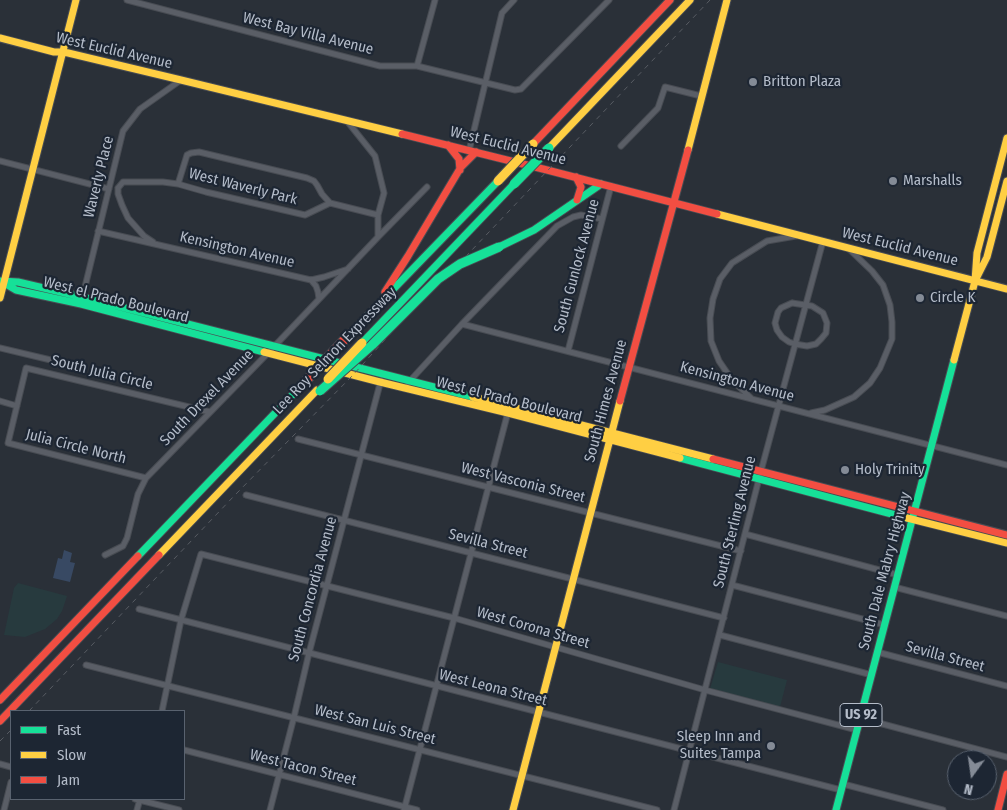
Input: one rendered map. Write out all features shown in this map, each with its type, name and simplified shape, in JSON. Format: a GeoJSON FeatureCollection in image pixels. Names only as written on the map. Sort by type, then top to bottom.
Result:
{"type":"FeatureCollection","features":[{"type":"Feature","properties":{"kind":"main road"},"geometry":{"type":"LineString","coordinates":[[0,298],[2,282],[34,170],[76,0]]}},
{"type":"Feature","properties":{"kind":"main road","name":"Lee Roy Selmon Expressway"},"geometry":{"type":"LineString","coordinates":[[0,700],[670,0]]}},
{"type":"Feature","properties":{"kind":"main road","name":"Lee Roy Selmon Expressway"},"geometry":{"type":"LineString","coordinates":[[12,710],[690,0]]}},
{"type":"Feature","properties":{"kind":"main road","name":"South Himes Avenue"},"geometry":{"type":"LineString","coordinates":[[513,810],[727,0]]}},
{"type":"Feature","properties":{"kind":"main road","name":"West Euclid Avenue"},"geometry":{"type":"LineString","coordinates":[[0,38],[181,80],[576,177],[1007,289]]}},
{"type":"Feature","properties":{"kind":"main road","name":"South Dale Mabry Highway"},"geometry":{"type":"LineString","coordinates":[[836,810],[975,281],[977,253],[1007,138]]}},
{"type":"Feature","properties":{"kind":"main road"},"geometry":{"type":"LineString","coordinates":[[448,146],[458,158],[460,170]]}},
{"type":"Feature","properties":{"kind":"main road"},"geometry":{"type":"LineString","coordinates":[[373,311],[472,152]]}},
{"type":"Feature","properties":{"kind":"main road"},"geometry":{"type":"LineString","coordinates":[[576,177],[581,187],[577,200]]}},
{"type":"Feature","properties":{"kind":"main road","name":"South Dale Mabry Highway"},"geometry":{"type":"LineString","coordinates":[[975,281],[987,257],[1007,181]]}},
{"type":"Feature","properties":{"kind":"main road"},"geometry":{"type":"LineString","coordinates":[[317,392],[361,356],[438,279],[460,264],[534,230],[601,184]]}},
{"type":"Feature","properties":{"kind":"main road","name":"West el Prado Boulevard"},"geometry":{"type":"LineString","coordinates":[[2,282],[16,290],[82,301],[818,490],[915,510],[1007,535]]}},
{"type":"Feature","properties":{"kind":"main road","name":"West el Prado Boulevard"},"geometry":{"type":"LineString","coordinates":[[818,490],[913,520],[1007,543]]}},
{"type":"Feature","properties":{"kind":"main road","name":"Lee Roy Selmon Expressway"},"geometry":{"type":"LineString","coordinates":[[0,722],[10,712]]}},
{"type":"Feature","properties":{"kind":"main road"},"geometry":{"type":"LineString","coordinates":[[998,810],[1007,774]]}},
{"type":"Feature","properties":{"kind":"street","name":"West Bay Villa Avenue"},"geometry":{"type":"LineString","coordinates":[[127,0],[380,66],[418,66],[510,90],[521,89],[609,0]]}},
{"type":"Feature","properties":{"kind":"street"},"geometry":{"type":"LineString","coordinates":[[418,66],[435,0]]}},
{"type":"Feature","properties":{"kind":"street"},"geometry":{"type":"LineString","coordinates":[[472,152],[485,82],[502,13],[514,0]]}},
{"type":"Feature","properties":{"kind":"street","name":"Waverly Place"},"geometry":{"type":"LineString","coordinates":[[82,301],[123,131],[140,109],[181,80]]}},
{"type":"Feature","properties":{"kind":"street"},"geometry":{"type":"LineString","coordinates":[[622,146],[658,108],[665,87],[701,96]]}},
{"type":"Feature","properties":{"kind":"street"},"geometry":{"type":"LineString","coordinates":[[346,120],[376,156],[384,193],[378,215],[378,237]]}},
{"type":"Feature","properties":{"kind":"street"},"geometry":{"type":"LineString","coordinates":[[178,184],[187,156],[191,153],[199,152],[307,178],[314,181],[322,194],[330,202],[378,215]]}},
{"type":"Feature","properties":{"kind":"street"},"geometry":{"type":"LineString","coordinates":[[0,161],[118,188]]}},
{"type":"Feature","properties":{"kind":"street","name":"West Waverly Park"},"geometry":{"type":"LineString","coordinates":[[118,188],[123,182],[178,184],[305,215],[330,202]]}},
{"type":"Feature","properties":{"kind":"street","name":"South Gunlock Avenue"},"geometry":{"type":"LineString","coordinates":[[568,351],[611,186]]}},
{"type":"Feature","properties":{"kind":"street"},"geometry":{"type":"LineString","coordinates":[[378,237],[427,187]]}},
{"type":"Feature","properties":{"kind":"street","name":"Kensington Avenue"},"geometry":{"type":"LineString","coordinates":[[118,188],[118,194],[128,218],[144,236],[158,245]]}},
{"type":"Feature","properties":{"kind":"street"},"geometry":{"type":"LineString","coordinates":[[407,384],[557,226],[572,217],[582,215],[602,219]]}},
{"type":"Feature","properties":{"kind":"street","name":"Kensington Avenue"},"geometry":{"type":"LineString","coordinates":[[98,231],[311,280],[348,269]]}},
{"type":"Feature","properties":{"kind":"street"},"geometry":{"type":"LineString","coordinates":[[752,399],[732,380],[719,361],[711,341],[710,318],[713,298],[720,279],[732,263],[767,241],[801,236]]}},
{"type":"Feature","properties":{"kind":"street","name":"South Drexel Avenue"},"geometry":{"type":"LineString","coordinates":[[105,555],[123,546],[127,538],[138,494],[146,478],[378,237]]}},
{"type":"Feature","properties":{"kind":"street","name":"South Sterling Avenue"},"geometry":{"type":"LineString","coordinates":[[674,810],[760,475],[823,241]]}},
{"type":"Feature","properties":{"kind":"street"},"geometry":{"type":"LineString","coordinates":[[808,413],[825,410],[854,397],[870,383],[880,368],[892,339],[890,305],[883,285],[872,271],[848,248]]}},
{"type":"Feature","properties":{"kind":"street","name":"Kensington Avenue"},"geometry":{"type":"LineString","coordinates":[[311,280],[316,286],[319,299]]}},
{"type":"Feature","properties":{"kind":"street"},"geometry":{"type":"LineString","coordinates":[[792,303],[806,304],[823,314],[827,323],[826,333],[816,344],[807,346],[796,344],[782,337],[775,323],[781,308],[792,303]]}},
{"type":"Feature","properties":{"kind":"street","name":"Kensington Avenue"},"geometry":{"type":"LineString","coordinates":[[462,324],[1007,465]]}},
{"type":"Feature","properties":{"kind":"street"},"geometry":{"type":"LineString","coordinates":[[0,348],[55,361]]}},
{"type":"Feature","properties":{"kind":"street","name":"South Julia Circle"},"geometry":{"type":"LineString","coordinates":[[17,406],[26,368],[210,412]]}},
{"type":"Feature","properties":{"kind":"street","name":"South Concordia Avenue"},"geometry":{"type":"LineString","coordinates":[[270,810],[326,586],[381,378]]}},
{"type":"Feature","properties":{"kind":"street"},"geometry":{"type":"LineString","coordinates":[[0,401],[17,406]]}},
{"type":"Feature","properties":{"kind":"street","name":"Julia Circle North"},"geometry":{"type":"LineString","coordinates":[[17,406],[8,443],[146,478]]}},
{"type":"Feature","properties":{"kind":"street"},"geometry":{"type":"LineString","coordinates":[[404,808],[509,410]]}},
{"type":"Feature","properties":{"kind":"street","name":"West Vasconia Street"},"geometry":{"type":"LineString","coordinates":[[298,439],[741,551]]}},
{"type":"Feature","properties":{"kind":"street","name":"Sevilla Street"},"geometry":{"type":"LineString","coordinates":[[246,495],[724,618]]}},
{"type":"Feature","properties":{"kind":"street"},"geometry":{"type":"LineString","coordinates":[[745,534],[898,574]]}},
{"type":"Feature","properties":{"kind":"street","name":"West Corona Street"},"geometry":{"type":"LineString","coordinates":[[181,620],[201,554],[454,618],[705,690],[857,730]]}},
{"type":"Feature","properties":{"kind":"street"},"geometry":{"type":"LineString","coordinates":[[732,585],[885,624]]}},
{"type":"Feature","properties":{"kind":"street"},"geometry":{"type":"LineString","coordinates":[[894,587],[1007,616]]}},
{"type":"Feature","properties":{"kind":"street","name":"West Leona Street"},"geometry":{"type":"LineString","coordinates":[[139,609],[689,751],[943,810]]}},
{"type":"Feature","properties":{"kind":"street"},"geometry":{"type":"LineString","coordinates":[[162,710],[181,620]]}},
{"type":"Feature","properties":{"kind":"street"},"geometry":{"type":"LineString","coordinates":[[720,635],[872,675]]}},
{"type":"Feature","properties":{"kind":"street","name":"Sevilla Street"},"geometry":{"type":"LineString","coordinates":[[877,652],[1007,686]]}},
{"type":"Feature","properties":{"kind":"street","name":"West San Luis Street"},"geometry":{"type":"LineString","coordinates":[[86,665],[657,810]]}},
{"type":"Feature","properties":{"kind":"street"},"geometry":{"type":"LineString","coordinates":[[860,718],[1007,757]]}},
{"type":"Feature","properties":{"kind":"street","name":"West Tacon Street"},"geometry":{"type":"LineString","coordinates":[[185,750],[417,810]]}},
{"type":"Feature","properties":{"kind":"street"},"geometry":{"type":"LineString","coordinates":[[4,810],[10,786]]}},
{"type":"Feature","properties":{"kind":"street"},"geometry":{"type":"LineString","coordinates":[[142,800],[179,810]]}},
{"type":"Feature","properties":{"kind":"green space"},"geometry":{"type":"Polygon","coordinates":[[[18,583],[67,596],[57,619],[45,629],[25,637],[4,635],[14,588],[18,583]]]}},
{"type":"Feature","properties":{"kind":"green space"},"geometry":{"type":"Polygon","coordinates":[[[718,662],[787,680],[780,707],[710,689],[718,662]]]}},
{"type":"Feature","properties":{"kind":"water"},"geometry":{"type":"Polygon","coordinates":[[[64,550],[72,553],[70,562],[75,563],[70,582],[53,578],[58,558],[62,559],[64,550]]]}},
{"type":"Feature","properties":{"kind":"railway"},"geometry":{"type":"LineString","coordinates":[[30,710],[235,495],[353,375],[420,301],[450,273],[710,0]]}},
{"type":"Feature","properties":{"kind":"railway"},"geometry":{"type":"LineString","coordinates":[[0,741],[10,731]]}},
{"type":"Feature","properties":{"kind":"traffic: fast"},"geometry":{"type":"LineString","coordinates":[[514,184],[549,148]]}},
{"type":"Feature","properties":{"kind":"traffic: fast"},"geometry":{"type":"LineString","coordinates":[[345,339],[498,181]]}},
{"type":"Feature","properties":{"kind":"traffic: fast"},"geometry":{"type":"LineString","coordinates":[[362,343],[514,184]]}},
{"type":"Feature","properties":{"kind":"traffic: fast"},"geometry":{"type":"LineString","coordinates":[[499,247],[534,230],[601,184]]}},
{"type":"Feature","properties":{"kind":"traffic: fast"},"geometry":{"type":"LineString","coordinates":[[320,391],[372,345],[438,279],[460,264],[499,247]]}},
{"type":"Feature","properties":{"kind":"traffic: fast"},"geometry":{"type":"LineString","coordinates":[[0,281],[18,282],[82,297],[473,397]]}},
{"type":"Feature","properties":{"kind":"traffic: fast"},"geometry":{"type":"LineString","coordinates":[[4,283],[16,290],[81,304],[264,352]]}},
{"type":"Feature","properties":{"kind":"traffic: fast"},"geometry":{"type":"LineString","coordinates":[[836,810],[954,360]]}},
{"type":"Feature","properties":{"kind":"traffic: fast"},"geometry":{"type":"LineString","coordinates":[[138,556],[301,386]]}},
{"type":"Feature","properties":{"kind":"traffic: fast"},"geometry":{"type":"LineString","coordinates":[[680,458],[907,518]]}},
{"type":"Feature","properties":{"kind":"traffic: slow"},"geometry":{"type":"LineString","coordinates":[[0,298],[76,0]]}},
{"type":"Feature","properties":{"kind":"traffic: slow"},"geometry":{"type":"LineString","coordinates":[[549,148],[690,0]]}},
{"type":"Feature","properties":{"kind":"traffic: slow"},"geometry":{"type":"LineString","coordinates":[[688,150],[727,0]]}},
{"type":"Feature","properties":{"kind":"traffic: slow"},"geometry":{"type":"LineString","coordinates":[[0,38],[402,134]]}},
{"type":"Feature","properties":{"kind":"traffic: slow"},"geometry":{"type":"LineString","coordinates":[[954,360],[975,281],[977,253],[1007,138]]}},
{"type":"Feature","properties":{"kind":"traffic: slow"},"geometry":{"type":"LineString","coordinates":[[498,181],[533,144]]}},
{"type":"Feature","properties":{"kind":"traffic: slow"},"geometry":{"type":"LineString","coordinates":[[977,277],[987,257],[1007,181]]}},
{"type":"Feature","properties":{"kind":"traffic: slow"},"geometry":{"type":"LineString","coordinates":[[717,214],[1007,289]]}},
{"type":"Feature","properties":{"kind":"traffic: slow"},"geometry":{"type":"LineString","coordinates":[[328,379],[362,343]]}},
{"type":"Feature","properties":{"kind":"traffic: slow"},"geometry":{"type":"LineString","coordinates":[[264,352],[680,458]]}},
{"type":"Feature","properties":{"kind":"traffic: slow"},"geometry":{"type":"LineString","coordinates":[[159,555],[317,390]]}},
{"type":"Feature","properties":{"kind":"traffic: slow"},"geometry":{"type":"LineString","coordinates":[[473,397],[713,459]]}},
{"type":"Feature","properties":{"kind":"traffic: slow"},"geometry":{"type":"LineString","coordinates":[[513,810],[620,401]]}},
{"type":"Feature","properties":{"kind":"traffic: slow"},"geometry":{"type":"LineString","coordinates":[[907,518],[1007,543]]}},
{"type":"Feature","properties":{"kind":"traffic: jam"},"geometry":{"type":"LineString","coordinates":[[533,144],[670,0]]}},
{"type":"Feature","properties":{"kind":"traffic: jam"},"geometry":{"type":"LineString","coordinates":[[402,134],[717,214]]}},
{"type":"Feature","properties":{"kind":"traffic: jam"},"geometry":{"type":"LineString","coordinates":[[448,145],[459,159],[460,170]]}},
{"type":"Feature","properties":{"kind":"traffic: jam"},"geometry":{"type":"LineString","coordinates":[[620,401],[688,150]]}},
{"type":"Feature","properties":{"kind":"traffic: jam"},"geometry":{"type":"LineString","coordinates":[[385,292],[461,167],[476,152]]}},
{"type":"Feature","properties":{"kind":"traffic: jam"},"geometry":{"type":"LineString","coordinates":[[576,177],[581,187],[577,200]]}},
{"type":"Feature","properties":{"kind":"traffic: jam"},"geometry":{"type":"LineString","coordinates":[[301,386],[345,339]]}},
{"type":"Feature","properties":{"kind":"traffic: jam"},"geometry":{"type":"LineString","coordinates":[[713,459],[1007,535]]}},
{"type":"Feature","properties":{"kind":"traffic: jam"},"geometry":{"type":"LineString","coordinates":[[11,710],[159,555]]}},
{"type":"Feature","properties":{"kind":"traffic: jam"},"geometry":{"type":"LineString","coordinates":[[0,700],[138,556]]}},
{"type":"Feature","properties":{"kind":"traffic: jam"},"geometry":{"type":"LineString","coordinates":[[0,721],[10,711]]}},
{"type":"Feature","properties":{"kind":"traffic: jam"},"geometry":{"type":"LineString","coordinates":[[998,810],[1007,774]]}},
{"type":"Feature","properties":{"kind":"place","name":"Britton Plaza"},"geometry":{"type":"Point","coordinates":[753,82]}},
{"type":"Feature","properties":{"kind":"place","name":"Marshalls"},"geometry":{"type":"Point","coordinates":[893,181]}},
{"type":"Feature","properties":{"kind":"place","name":"Circle K"},"geometry":{"type":"Point","coordinates":[920,298]}},
{"type":"Feature","properties":{"kind":"place","name":"Holy Trinity"},"geometry":{"type":"Point","coordinates":[845,470]}},
{"type":"Feature","properties":{"kind":"place","name":"Sleep Inn and Suites Tampa"},"geometry":{"type":"Point","coordinates":[771,746]}}]}
